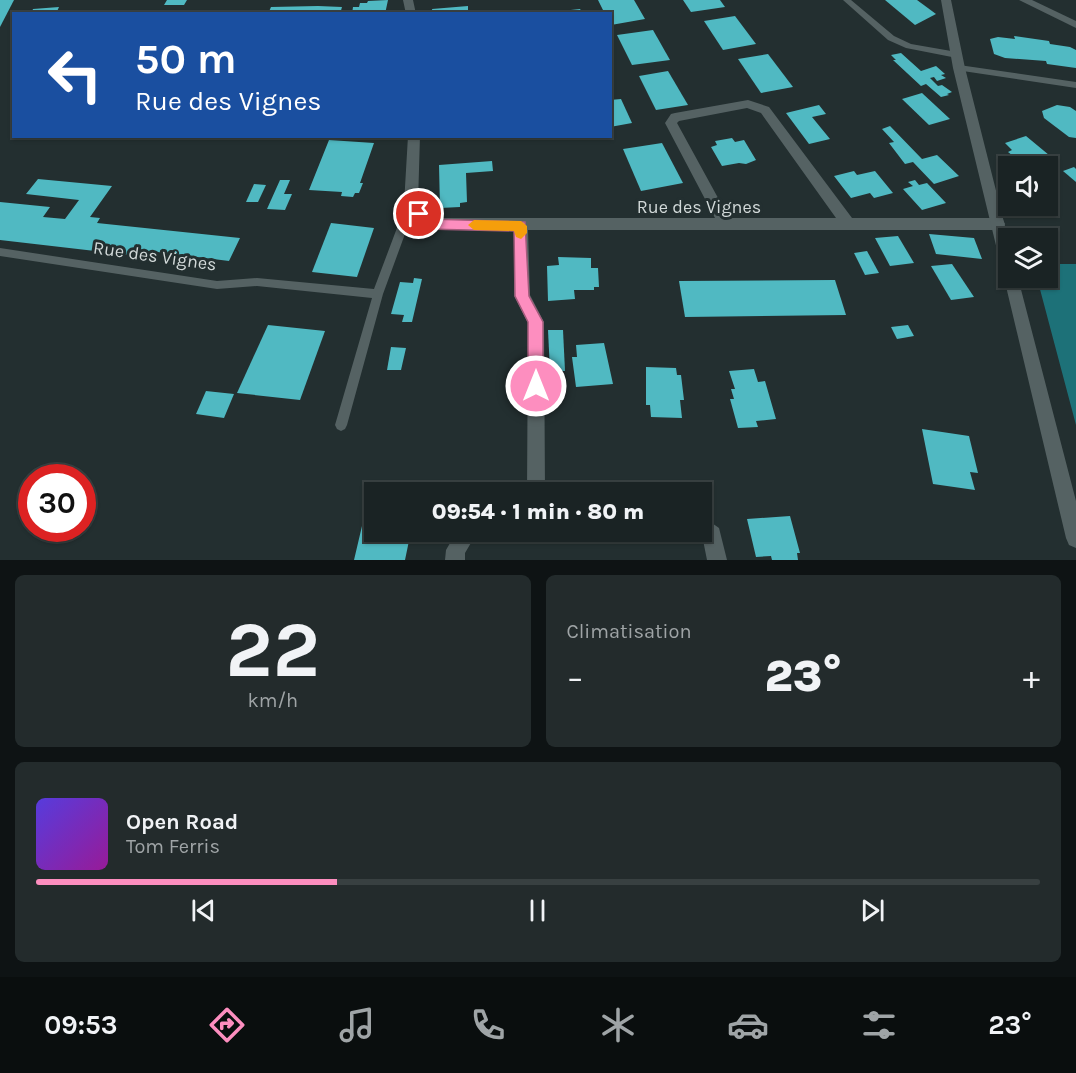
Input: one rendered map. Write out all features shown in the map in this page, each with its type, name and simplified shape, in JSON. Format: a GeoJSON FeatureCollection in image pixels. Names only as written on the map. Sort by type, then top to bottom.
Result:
{"type":"FeatureCollection","features":[{"type":"Feature","properties":{"kind":"street"},"geometry":{"type":"LineString","coordinates":[[945,0],[999,228]]}},
{"type":"Feature","properties":{"kind":"street"},"geometry":{"type":"LineString","coordinates":[[1024,0],[1076,25]]}},
{"type":"Feature","properties":{"kind":"street"},"geometry":{"type":"LineString","coordinates":[[725,225],[671,123],[675,117],[748,104],[765,110],[848,224]]}},
{"type":"Feature","properties":{"kind":"street"},"geometry":{"type":"LineString","coordinates":[[411,204],[414,138]]}},
{"type":"Feature","properties":{"kind":"street","name":"Rue des Vignes"},"geometry":{"type":"LineString","coordinates":[[411,204],[426,224],[521,226],[998,224]]}},
{"type":"Feature","properties":{"kind":"street"},"geometry":{"type":"LineString","coordinates":[[521,226],[522,296],[536,322],[536,482]]}},
{"type":"Feature","properties":{"kind":"street"},"geometry":{"type":"LineString","coordinates":[[1014,288],[1076,538]]}},
{"type":"Feature","properties":{"kind":"street"},"geometry":{"type":"LineString","coordinates":[[712,535],[717,560]]}},
{"type":"Feature","properties":{"kind":"street"},"geometry":{"type":"LineString","coordinates":[[454,560],[461,542]]}},
{"type":"Feature","properties":{"kind":"lane"},"geometry":{"type":"LineString","coordinates":[[848,0],[891,38],[909,46],[958,62],[1076,85]]}},
{"type":"Feature","properties":{"kind":"lane"},"geometry":{"type":"LineString","coordinates":[[341,425],[378,294],[411,204]]}},
{"type":"Feature","properties":{"kind":"lane","name":"Rue des Vignes"},"geometry":{"type":"LineString","coordinates":[[0,252],[217,285],[256,282],[378,294]]}},
{"type":"Feature","properties":{"kind":"shaded area"},"geometry":{"type":"Polygon","coordinates":[[[1058,264],[1076,264],[1076,425],[1040,288],[1058,288],[1058,264]]]}},
{"type":"Feature","properties":{"kind":"building"},"geometry":{"type":"Polygon","coordinates":[[[0,0],[14,0],[0,27],[0,0]]]}},
{"type":"Feature","properties":{"kind":"building"},"geometry":{"type":"Polygon","coordinates":[[[167,0],[187,0],[184,5],[164,5],[167,0]]]}},
{"type":"Feature","properties":{"kind":"building"},"geometry":{"type":"Polygon","coordinates":[[[388,0],[385,12],[352,12],[353,7],[359,7],[360,3],[388,0]]]}},
{"type":"Feature","properties":{"kind":"building"},"geometry":{"type":"Polygon","coordinates":[[[598,0],[634,0],[645,19],[612,25],[612,12],[604,12],[598,0]]]}},
{"type":"Feature","properties":{"kind":"building"},"geometry":{"type":"Polygon","coordinates":[[[683,0],[720,0],[725,7],[691,12],[683,0]]]}},
{"type":"Feature","properties":{"kind":"building"},"geometry":{"type":"Polygon","coordinates":[[[885,0],[917,0],[936,14],[915,25],[885,0]]]}},
{"type":"Feature","properties":{"kind":"building"},"geometry":{"type":"Polygon","coordinates":[[[468,6],[468,11],[464,12],[433,12],[432,9],[468,6]]]}},
{"type":"Feature","properties":{"kind":"building"},"geometry":{"type":"Polygon","coordinates":[[[59,7],[57,12],[32,12],[33,9],[59,7]]]}},
{"type":"Feature","properties":{"kind":"building"},"geometry":{"type":"Polygon","coordinates":[[[271,7],[342,7],[341,12],[269,12],[271,7]]]}},
{"type":"Feature","properties":{"kind":"building"},"geometry":{"type":"Polygon","coordinates":[[[580,9],[582,12],[552,12],[580,9]]]}},
{"type":"Feature","properties":{"kind":"building"},"geometry":{"type":"Polygon","coordinates":[[[735,16],[756,44],[723,50],[704,21],[735,16]]]}},
{"type":"Feature","properties":{"kind":"building"},"geometry":{"type":"Polygon","coordinates":[[[653,30],[670,60],[632,65],[617,35],[653,30]]]}},
{"type":"Feature","properties":{"kind":"building"},"geometry":{"type":"Polygon","coordinates":[[[1014,36],[1049,41],[1050,44],[1076,50],[1076,68],[1047,64],[1046,61],[1005,58],[994,54],[990,39],[998,37],[1015,39],[1014,36]]]}},
{"type":"Feature","properties":{"kind":"building"},"geometry":{"type":"Polygon","coordinates":[[[901,53],[921,71],[936,66],[945,74],[941,75],[946,78],[937,81],[934,77],[930,78],[938,86],[942,85],[952,92],[941,97],[926,84],[921,86],[893,60],[896,60],[891,55],[901,53]]]}},
{"type":"Feature","properties":{"kind":"building"},"geometry":{"type":"Polygon","coordinates":[[[768,54],[793,87],[761,93],[738,59],[768,54]]]}},
{"type":"Feature","properties":{"kind":"building"},"geometry":{"type":"Polygon","coordinates":[[[668,71],[688,105],[656,110],[639,76],[668,71]]]}},
{"type":"Feature","properties":{"kind":"building"},"geometry":{"type":"Polygon","coordinates":[[[922,93],[950,119],[929,125],[902,99],[922,93]]]}},
{"type":"Feature","properties":{"kind":"building"},"geometry":{"type":"Polygon","coordinates":[[[621,99],[632,123],[612,127],[612,100],[621,99]]]}},
{"type":"Feature","properties":{"kind":"building"},"geometry":{"type":"Polygon","coordinates":[[[819,105],[826,114],[812,117],[830,139],[809,144],[786,113],[819,105]]]}},
{"type":"Feature","properties":{"kind":"building"},"geometry":{"type":"Polygon","coordinates":[[[1057,105],[1070,107],[1076,111],[1076,138],[1069,137],[1044,118],[1042,111],[1057,105]]]}},
{"type":"Feature","properties":{"kind":"building"},"geometry":{"type":"Polygon","coordinates":[[[890,126],[922,159],[937,155],[959,176],[934,184],[913,162],[905,164],[889,143],[894,142],[882,129],[890,126]]]}},
{"type":"Feature","properties":{"kind":"building"},"geometry":{"type":"Polygon","coordinates":[[[1026,136],[1050,156],[1013,156],[1008,152],[1012,150],[1005,143],[1026,136]]]}},
{"type":"Feature","properties":{"kind":"building"},"geometry":{"type":"Polygon","coordinates":[[[732,138],[735,142],[744,140],[756,160],[746,164],[722,166],[711,147],[717,145],[715,141],[732,138]]]}},
{"type":"Feature","properties":{"kind":"building"},"geometry":{"type":"Polygon","coordinates":[[[329,140],[374,143],[360,183],[363,183],[359,193],[355,193],[353,197],[341,196],[342,192],[309,190],[329,140]]]}},
{"type":"Feature","properties":{"kind":"building"},"geometry":{"type":"Polygon","coordinates":[[[662,143],[683,183],[641,191],[623,149],[662,143]]]}},
{"type":"Feature","properties":{"kind":"building"},"geometry":{"type":"Polygon","coordinates":[[[492,161],[493,171],[466,173],[467,202],[460,203],[460,207],[440,208],[439,165],[492,161]]]}},
{"type":"Feature","properties":{"kind":"building"},"geometry":{"type":"Polygon","coordinates":[[[1074,167],[1076,169],[1076,182],[1063,171],[1074,167]]]}},
{"type":"Feature","properties":{"kind":"building"},"geometry":{"type":"Polygon","coordinates":[[[854,171],[857,175],[875,171],[893,193],[874,198],[870,193],[851,198],[834,176],[854,171]]]}},
{"type":"Feature","properties":{"kind":"building"},"geometry":{"type":"Polygon","coordinates":[[[38,179],[112,186],[90,217],[100,218],[97,223],[240,238],[229,261],[150,251],[147,257],[0,240],[0,202],[50,207],[43,217],[65,219],[79,200],[26,194],[38,179]]]}},
{"type":"Feature","properties":{"kind":"building"},"geometry":{"type":"Polygon","coordinates":[[[280,180],[290,180],[284,194],[292,194],[285,210],[267,209],[280,180]]]}},
{"type":"Feature","properties":{"kind":"building"},"geometry":{"type":"Polygon","coordinates":[[[915,180],[919,185],[927,183],[946,203],[922,210],[903,189],[913,186],[908,182],[915,180]]]}},
{"type":"Feature","properties":{"kind":"building"},"geometry":{"type":"Polygon","coordinates":[[[254,184],[266,185],[258,202],[246,202],[254,184]]]}},
{"type":"Feature","properties":{"kind":"building"},"geometry":{"type":"Polygon","coordinates":[[[331,223],[374,228],[357,277],[312,272],[331,223]]]}},
{"type":"Feature","properties":{"kind":"building"},"geometry":{"type":"Polygon","coordinates":[[[929,234],[974,238],[982,259],[936,254],[929,234]]]}},
{"type":"Feature","properties":{"kind":"building"},"geometry":{"type":"Polygon","coordinates":[[[898,236],[914,263],[890,266],[875,238],[898,236]]]}},
{"type":"Feature","properties":{"kind":"building"},"geometry":{"type":"Polygon","coordinates":[[[867,251],[879,273],[865,275],[854,253],[867,251]]]}},
{"type":"Feature","properties":{"kind":"building"},"geometry":{"type":"Polygon","coordinates":[[[558,257],[591,258],[591,268],[598,268],[599,287],[594,287],[594,290],[574,290],[575,299],[548,301],[547,266],[559,265],[558,257]]]}},
{"type":"Feature","properties":{"kind":"building"},"geometry":{"type":"Polygon","coordinates":[[[952,264],[974,297],[951,300],[931,266],[952,264]]]}},
{"type":"Feature","properties":{"kind":"building"},"geometry":{"type":"Polygon","coordinates":[[[414,278],[422,279],[412,322],[402,322],[404,315],[391,314],[400,282],[413,283],[414,278]]]}},
{"type":"Feature","properties":{"kind":"building"},"geometry":{"type":"Polygon","coordinates":[[[835,280],[846,315],[685,317],[679,281],[835,280]]]}},
{"type":"Feature","properties":{"kind":"building"},"geometry":{"type":"Polygon","coordinates":[[[268,325],[325,331],[300,400],[237,393],[268,325]]]}},
{"type":"Feature","properties":{"kind":"building"},"geometry":{"type":"Polygon","coordinates":[[[908,325],[914,336],[897,339],[891,327],[908,325]]]}},
{"type":"Feature","properties":{"kind":"building"},"geometry":{"type":"Polygon","coordinates":[[[548,330],[563,330],[565,371],[550,371],[548,330]]]}},
{"type":"Feature","properties":{"kind":"building"},"geometry":{"type":"Polygon","coordinates":[[[604,343],[613,384],[576,387],[572,357],[577,357],[576,345],[604,343]]]}},
{"type":"Feature","properties":{"kind":"building"},"geometry":{"type":"Polygon","coordinates":[[[391,347],[406,348],[401,370],[387,370],[391,347]]]}},
{"type":"Feature","properties":{"kind":"building"},"geometry":{"type":"Polygon","coordinates":[[[646,367],[676,368],[677,375],[681,375],[684,400],[680,400],[682,418],[651,417],[650,405],[646,405],[646,367]]]}},
{"type":"Feature","properties":{"kind":"building"},"geometry":{"type":"Polygon","coordinates":[[[754,369],[758,382],[765,381],[776,419],[756,421],[758,427],[738,428],[730,399],[734,399],[731,389],[735,389],[729,371],[754,369]]]}},
{"type":"Feature","properties":{"kind":"building"},"geometry":{"type":"Polygon","coordinates":[[[206,391],[234,394],[224,418],[196,414],[206,391]]]}},
{"type":"Feature","properties":{"kind":"building"},"geometry":{"type":"Polygon","coordinates":[[[922,429],[969,436],[978,473],[970,472],[975,490],[933,484],[922,429]]]}},
{"type":"Feature","properties":{"kind":"building"},"geometry":{"type":"Polygon","coordinates":[[[790,516],[800,553],[797,553],[798,560],[772,560],[771,556],[756,557],[747,519],[790,516]]]}},
{"type":"Feature","properties":{"kind":"building"},"geometry":{"type":"Polygon","coordinates":[[[362,526],[364,526],[364,542],[409,542],[405,560],[354,560],[362,526]]]}},
{"type":"Feature","properties":{"kind":"slow traffic"},"geometry":{"type":"LineString","coordinates":[[474,225],[521,226],[521,233]]}},
{"type":"Feature","properties":{"kind":"route"},"geometry":{"type":"LineString","coordinates":[[419,214],[426,224],[521,226],[522,296],[536,322],[536,386]]}}]}
